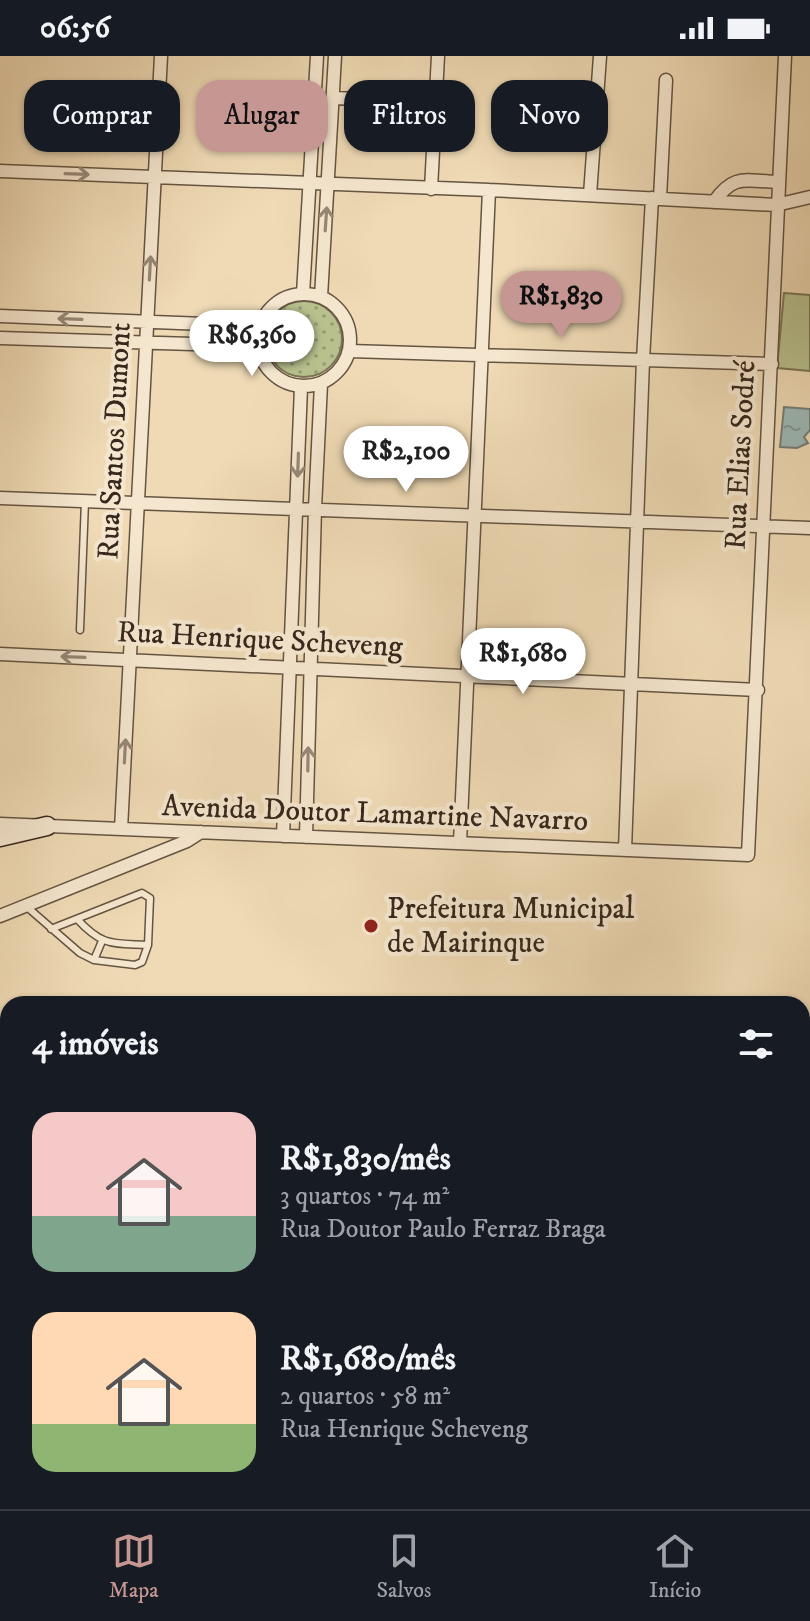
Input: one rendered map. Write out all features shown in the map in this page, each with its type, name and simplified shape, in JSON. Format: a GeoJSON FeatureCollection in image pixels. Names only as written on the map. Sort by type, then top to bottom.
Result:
{"type":"FeatureCollection","features":[{"type":"Feature","properties":{"kind":"street","name":"Rua Santos Dumont"},"geometry":{"type":"LineString","coordinates":[[121,829],[161,56]]}},
{"type":"Feature","properties":{"kind":"street"},"geometry":{"type":"LineString","coordinates":[[303,294],[317,56]]}},
{"type":"Feature","properties":{"kind":"street"},"geometry":{"type":"LineString","coordinates":[[321,297],[335,56]]}},
{"type":"Feature","properties":{"kind":"street"},"geometry":{"type":"LineString","coordinates":[[437,80],[438,56]]}},
{"type":"Feature","properties":{"kind":"street"},"geometry":{"type":"LineString","coordinates":[[590,195],[600,56]]}},
{"type":"Feature","properties":{"kind":"street","name":"Rua Elias Sodré"},"geometry":{"type":"LineString","coordinates":[[748,855],[785,56]]}},
{"type":"Feature","properties":{"kind":"street"},"geometry":{"type":"LineString","coordinates":[[625,850],[643,360],[666,80]]}},
{"type":"Feature","properties":{"kind":"street"},"geometry":{"type":"LineString","coordinates":[[333,98],[344,98]]}},
{"type":"Feature","properties":{"kind":"street"},"geometry":{"type":"LineString","coordinates":[[431,189],[433,152]]}},
{"type":"Feature","properties":{"kind":"street"},"geometry":{"type":"LineString","coordinates":[[0,171],[489,190],[776,205],[810,197]]}},
{"type":"Feature","properties":{"kind":"street"},"geometry":{"type":"LineString","coordinates":[[714,202],[728,183],[777,182]]}},
{"type":"Feature","properties":{"kind":"street"},"geometry":{"type":"LineString","coordinates":[[460,843],[489,190]]}},
{"type":"Feature","properties":{"kind":"street"},"geometry":{"type":"LineString","coordinates":[[303,294],[321,297],[342,313],[348,325],[350,351],[344,365],[321,384],[301,387],[285,383],[262,362],[257,346],[259,326],[276,303],[303,294]]}},
{"type":"Feature","properties":{"kind":"street"},"geometry":{"type":"LineString","coordinates":[[0,316],[259,326]]}},
{"type":"Feature","properties":{"kind":"street"},"geometry":{"type":"LineString","coordinates":[[0,338],[257,346]]}},
{"type":"Feature","properties":{"kind":"street"},"geometry":{"type":"LineString","coordinates":[[350,351],[772,364]]}},
{"type":"Feature","properties":{"kind":"street"},"geometry":{"type":"LineString","coordinates":[[306,837],[321,384]]}},
{"type":"Feature","properties":{"kind":"street"},"geometry":{"type":"LineString","coordinates":[[283,836],[301,387]]}},
{"type":"Feature","properties":{"kind":"street"},"geometry":{"type":"LineString","coordinates":[[0,498],[810,528]]}},
{"type":"Feature","properties":{"kind":"street","name":"Rua Henrique Scheveng"},"geometry":{"type":"LineString","coordinates":[[0,654],[758,690]]}},
{"type":"Feature","properties":{"kind":"street","name":"Avenida Doutor Lamartine Navarro"},"geometry":{"type":"LineString","coordinates":[[0,824],[748,855]]}},
{"type":"Feature","properties":{"kind":"street"},"geometry":{"type":"LineString","coordinates":[[0,837],[47,826]]}},
{"type":"Feature","properties":{"kind":"street"},"geometry":{"type":"LineString","coordinates":[[0,916],[187,841],[201,832]]}},
{"type":"Feature","properties":{"kind":"lane"},"geometry":{"type":"LineString","coordinates":[[80,630],[85,501]]}},
{"type":"Feature","properties":{"kind":"lane"},"geometry":{"type":"LineString","coordinates":[[25,906],[51,929],[80,953],[94,960],[135,965],[142,962],[148,945],[150,898],[142,893],[51,929]]}},
{"type":"Feature","properties":{"kind":"lane"},"geometry":{"type":"LineString","coordinates":[[77,919],[102,941],[148,945]]}},
{"type":"Feature","properties":{"kind":"lane"},"geometry":{"type":"LineString","coordinates":[[94,960],[102,941]]}},
{"type":"Feature","properties":{"kind":"green space"},"geometry":{"type":"Polygon","coordinates":[[[784,293],[810,295],[810,371],[777,368],[784,293]]]}},
{"type":"Feature","properties":{"kind":"green space"},"geometry":{"type":"Polygon","coordinates":[[[304,301],[319,304],[331,312],[339,324],[342,339],[339,354],[331,366],[319,374],[304,377],[289,374],[277,366],[269,354],[266,339],[269,324],[277,312],[289,304],[304,301]]]}},
{"type":"Feature","properties":{"kind":"water"},"geometry":{"type":"Polygon","coordinates":[[[784,407],[810,409],[810,430],[804,437],[808,443],[797,448],[780,447],[784,407]]]}},
{"type":"Feature","properties":{"kind":"place","name":"Prefeitura Municipal de Mairinque"},"geometry":{"type":"Point","coordinates":[371,926]}}]}
